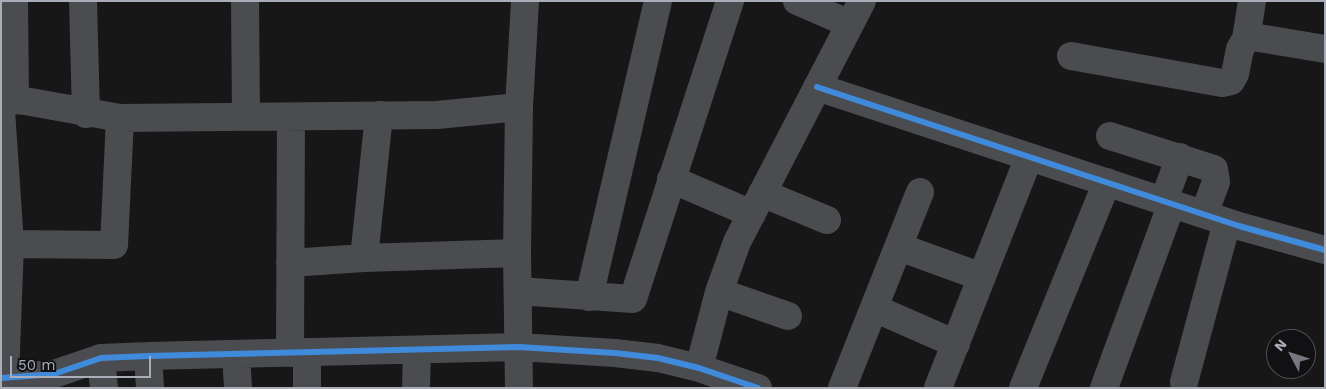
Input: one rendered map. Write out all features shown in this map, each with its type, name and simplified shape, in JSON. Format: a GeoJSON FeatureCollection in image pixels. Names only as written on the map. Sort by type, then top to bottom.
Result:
{"type":"FeatureCollection","features":[{"type":"Feature","properties":{"kind":"street"},"geometry":{"type":"LineString","coordinates":[[14,1],[6,103],[10,244],[3,378],[54,374],[101,358],[519,347],[615,353],[658,358],[699,368],[758,388]]}},
{"type":"Feature","properties":{"kind":"street"},"geometry":{"type":"LineString","coordinates":[[83,1],[86,114]]}},
{"type":"Feature","properties":{"kind":"street"},"geometry":{"type":"LineString","coordinates":[[245,1],[246,118]]}},
{"type":"Feature","properties":{"kind":"street"},"geometry":{"type":"LineString","coordinates":[[519,388],[517,253],[519,107],[525,1]]}},
{"type":"Feature","properties":{"kind":"street"},"geometry":{"type":"LineString","coordinates":[[589,297],[658,1]]}},
{"type":"Feature","properties":{"kind":"street"},"geometry":{"type":"LineString","coordinates":[[518,291],[633,299],[730,1]]}},
{"type":"Feature","properties":{"kind":"street"},"geometry":{"type":"LineString","coordinates":[[699,368],[719,292],[737,242],[856,13],[797,1]]}},
{"type":"Feature","properties":{"kind":"street"},"geometry":{"type":"LineString","coordinates":[[1071,56],[1222,83],[1231,81],[1236,74],[1240,49],[1246,39],[1252,1]]}},
{"type":"Feature","properties":{"kind":"street"},"geometry":{"type":"LineString","coordinates":[[1246,39],[1253,36],[1325,49]]}},
{"type":"Feature","properties":{"kind":"street"},"geometry":{"type":"LineString","coordinates":[[817,87],[1215,218],[1325,250]]}},
{"type":"Feature","properties":{"kind":"street"},"geometry":{"type":"LineString","coordinates":[[6,103],[120,118],[246,118],[437,114],[519,107]]}},
{"type":"Feature","properties":{"kind":"street"},"geometry":{"type":"LineString","coordinates":[[364,258],[379,115]]}},
{"type":"Feature","properties":{"kind":"street"},"geometry":{"type":"LineString","coordinates":[[291,117],[290,263],[299,352],[307,388]]}},
{"type":"Feature","properties":{"kind":"street"},"geometry":{"type":"LineString","coordinates":[[10,244],[114,245],[120,118]]}},
{"type":"Feature","properties":{"kind":"street"},"geometry":{"type":"LineString","coordinates":[[1110,136],[1209,166],[1214,169],[1217,175],[1215,218],[1184,382]]}},
{"type":"Feature","properties":{"kind":"street"},"geometry":{"type":"LineString","coordinates":[[938,388],[1030,156]]}},
{"type":"Feature","properties":{"kind":"street"},"geometry":{"type":"LineString","coordinates":[[1104,388],[1168,202],[1180,157]]}},
{"type":"Feature","properties":{"kind":"street"},"geometry":{"type":"LineString","coordinates":[[671,179],[827,220]]}},
{"type":"Feature","properties":{"kind":"street"},"geometry":{"type":"LineString","coordinates":[[1023,388],[1107,182]]}},
{"type":"Feature","properties":{"kind":"street"},"geometry":{"type":"LineString","coordinates":[[842,388],[920,192]]}},
{"type":"Feature","properties":{"kind":"street"},"geometry":{"type":"LineString","coordinates":[[898,247],[982,277]]}},
{"type":"Feature","properties":{"kind":"street"},"geometry":{"type":"LineString","coordinates":[[290,263],[364,258],[517,253]]}},
{"type":"Feature","properties":{"kind":"street"},"geometry":{"type":"LineString","coordinates":[[719,292],[788,316]]}},
{"type":"Feature","properties":{"kind":"street"},"geometry":{"type":"LineString","coordinates":[[874,308],[956,344]]}},
{"type":"Feature","properties":{"kind":"street"},"geometry":{"type":"LineString","coordinates":[[416,388],[417,350]]}},
{"type":"Feature","properties":{"kind":"street"},"geometry":{"type":"LineString","coordinates":[[236,354],[238,388]]}},
{"type":"Feature","properties":{"kind":"street"},"geometry":{"type":"LineString","coordinates":[[148,356],[150,388]]}},
{"type":"Feature","properties":{"kind":"street"},"geometry":{"type":"LineString","coordinates":[[101,358],[104,388]]}},
{"type":"Feature","properties":{"kind":"cycle path"},"geometry":{"type":"LineString","coordinates":[[817,87],[1239,226],[1325,250]]}},
{"type":"Feature","properties":{"kind":"cycle path"},"geometry":{"type":"LineString","coordinates":[[1,378],[54,374],[101,358],[519,347],[615,353],[658,358],[699,368],[758,388]]}}]}
